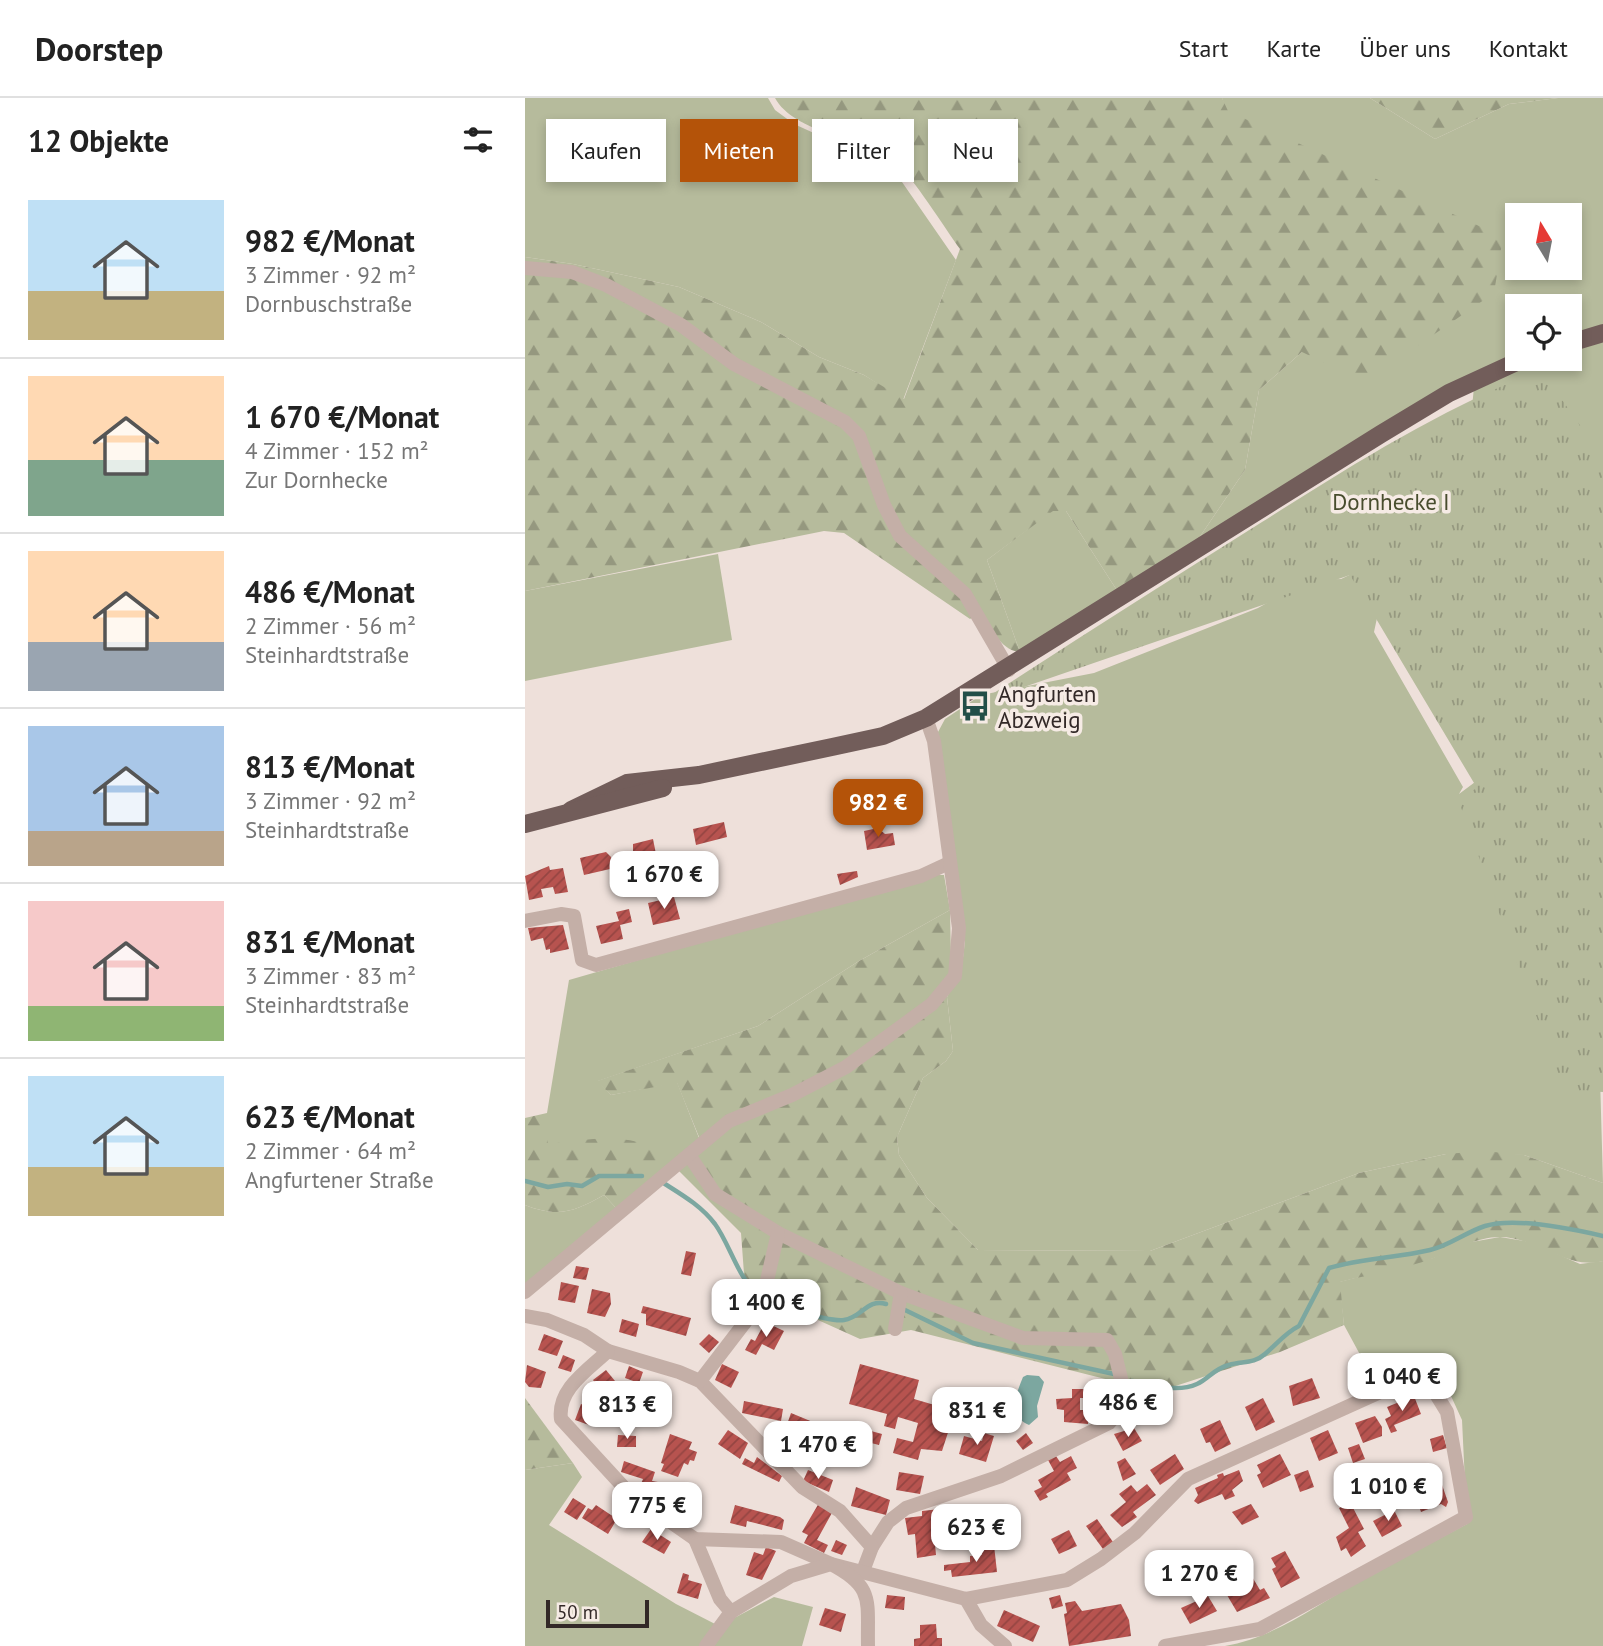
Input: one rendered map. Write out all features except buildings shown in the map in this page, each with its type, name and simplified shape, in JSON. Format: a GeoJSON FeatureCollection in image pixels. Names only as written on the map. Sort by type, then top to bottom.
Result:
{"type":"FeatureCollection","features":[{"type":"Feature","properties":{"kind":"main road"},"geometry":{"type":"LineString","coordinates":[[1582,339],[1603,333]]}},
{"type":"Feature","properties":{"kind":"main road"},"geometry":{"type":"LineString","coordinates":[[525,824],[571,810],[627,783],[699,775],[883,736],[926,718],[1009,670],[1381,433],[1450,393],[1505,367]]}},
{"type":"Feature","properties":{"kind":"street"},"geometry":{"type":"LineString","coordinates":[[525,268],[572,272],[606,285],[681,326],[734,364],[845,422],[859,436],[884,505],[900,536],[965,594],[1009,670]]}},
{"type":"Feature","properties":{"kind":"street"},"geometry":{"type":"LineString","coordinates":[[525,1292],[729,1121],[792,1095],[846,1067],[932,1004],[955,976],[959,928],[934,741],[926,718]]}},
{"type":"Feature","properties":{"kind":"street"},"geometry":{"type":"LineString","coordinates":[[525,921],[570,914],[577,920],[585,964],[596,965],[921,876],[949,863]]}},
{"type":"Feature","properties":{"kind":"street"},"geometry":{"type":"LineString","coordinates":[[689,1155],[715,1194],[778,1233],[901,1293],[1023,1338],[1107,1340],[1115,1354],[1126,1403],[1109,1423],[1001,1475],[905,1508],[888,1522],[872,1547],[863,1571]]}},
{"type":"Feature","properties":{"kind":"street"},"geometry":{"type":"LineString","coordinates":[[700,1381],[746,1321],[765,1289],[778,1233]]}},
{"type":"Feature","properties":{"kind":"street"},"geometry":{"type":"LineString","coordinates":[[895,1329],[901,1293]]}},
{"type":"Feature","properties":{"kind":"street"},"geometry":{"type":"LineString","coordinates":[[525,1316],[584,1335],[608,1351],[700,1381],[803,1487],[840,1511],[872,1547]]}},
{"type":"Feature","properties":{"kind":"street"},"geometry":{"type":"LineString","coordinates":[[608,1351],[568,1389],[559,1407],[561,1419],[629,1493],[695,1538],[781,1542],[831,1564],[860,1581],[867,1600],[868,1646]]}},
{"type":"Feature","properties":{"kind":"street"},"geometry":{"type":"LineString","coordinates":[[706,1646],[731,1612],[791,1576],[831,1564],[966,1599],[1067,1580],[1135,1533],[1188,1479],[1380,1392],[1417,1382],[1431,1386],[1447,1412],[1467,1517],[1260,1629],[1165,1646]]}},
{"type":"Feature","properties":{"kind":"street"},"geometry":{"type":"LineString","coordinates":[[695,1538],[720,1599],[731,1612]]}},
{"type":"Feature","properties":{"kind":"street"},"geometry":{"type":"LineString","coordinates":[[966,1599],[981,1625],[1005,1646]]}},
{"type":"Feature","properties":{"kind":"green space"},"geometry":{"type":"Polygon","coordinates":[[[525,98],[768,98],[775,110],[787,119],[680,119],[680,182],[798,182],[798,126],[812,132],[812,182],[902,182],[956,260],[903,400],[864,375],[819,357],[761,322],[679,287],[573,264],[525,257],[525,98]]]}},
{"type":"Feature","properties":{"kind":"green space"},"geometry":{"type":"Polygon","coordinates":[[[775,98],[1222,98],[1228,111],[1503,237],[1494,293],[1365,382],[1302,352],[1259,390],[1245,470],[1197,541],[1118,592],[1066,511],[1053,511],[987,560],[1020,652],[1013,651],[1002,643],[980,613],[970,619],[844,533],[824,531],[525,591],[525,257],[573,264],[679,287],[761,322],[819,357],[864,375],[904,399],[960,249],[913,182],[914,119],[812,119],[812,126],[784,110],[775,98]]]}},
{"type":"Feature","properties":{"kind":"green space"},"geometry":{"type":"Polygon","coordinates":[[[1222,98],[1370,98],[1435,139],[1509,104],[1558,98],[1603,98],[1603,327],[1582,333],[1582,294],[1505,294],[1505,361],[1197,541],[1245,470],[1259,390],[1302,352],[1222,98]]]}},
{"type":"Feature","properties":{"kind":"green space"},"geometry":{"type":"Polygon","coordinates":[[[1370,98],[1558,98],[1509,104],[1435,139],[1370,98]]]}},
{"type":"Feature","properties":{"kind":"green space"},"geometry":{"type":"Polygon","coordinates":[[[1603,340],[1603,1035],[1599,1042],[1603,1183],[1524,1155],[1446,1154],[1359,1173],[1150,1251],[978,1250],[927,1198],[899,1155],[897,1137],[923,1078],[946,1061],[953,1051],[947,997],[962,966],[965,941],[939,745],[938,732],[945,719],[981,695],[1094,673],[1258,608],[1307,580],[1341,579],[1457,524],[1380,604],[1374,632],[1463,787],[1459,794],[1522,747],[1464,489],[1474,387],[1513,371],[1582,371],[1582,346],[1603,340]]]}},
{"type":"Feature","properties":{"kind":"green space","name":"Dornhecke I"},"geometry":{"type":"Polygon","coordinates":[[[1542,371],[1603,458],[1603,1092],[1563,1090],[1458,799],[1477,788],[1350,575],[980,702],[1364,459],[1433,420],[1504,385],[1542,371]]]}},
{"type":"Feature","properties":{"kind":"green space"},"geometry":{"type":"Polygon","coordinates":[[[1053,510],[1066,511],[1118,592],[1020,652],[987,560],[1053,510]]]}},
{"type":"Feature","properties":{"kind":"green space"},"geometry":{"type":"Polygon","coordinates":[[[718,554],[732,640],[525,681],[525,591],[718,554]]]}},
{"type":"Feature","properties":{"kind":"green space"},"geometry":{"type":"Polygon","coordinates":[[[933,875],[944,875],[950,910],[859,961],[758,1026],[598,1081],[611,1095],[677,1082],[699,1138],[672,1164],[547,1144],[547,1113],[569,980],[933,875]]]}},
{"type":"Feature","properties":{"kind":"green space"},"geometry":{"type":"Polygon","coordinates":[[[950,910],[951,960],[947,997],[953,1051],[946,1061],[923,1078],[897,1137],[899,1155],[927,1198],[978,1250],[1150,1251],[1359,1173],[1446,1154],[1484,1151],[1524,1155],[1603,1183],[1603,1261],[1590,1263],[1565,1258],[1513,1238],[1500,1237],[1474,1242],[1423,1262],[1340,1282],[1344,1325],[1280,1352],[1157,1392],[911,1330],[860,1339],[745,1287],[741,1233],[672,1164],[699,1137],[677,1083],[611,1095],[597,1081],[758,1026],[859,961],[950,910]]]}},
{"type":"Feature","properties":{"kind":"green space"},"geometry":{"type":"Polygon","coordinates":[[[547,1113],[548,1144],[598,1139],[630,1140],[659,1152],[672,1164],[617,1209],[604,1195],[584,1206],[566,1211],[537,1209],[525,1205],[525,1118],[547,1113]]]}},
{"type":"Feature","properties":{"kind":"green space"},"geometry":{"type":"Polygon","coordinates":[[[604,1195],[617,1209],[525,1287],[525,1205],[547,1211],[566,1211],[584,1206],[604,1195]]]}},
{"type":"Feature","properties":{"kind":"green space"},"geometry":{"type":"Polygon","coordinates":[[[1500,1237],[1530,1242],[1580,1264],[1603,1261],[1603,1646],[1225,1646],[1244,1642],[1279,1628],[1374,1573],[1467,1524],[1462,1420],[1440,1372],[1377,1386],[1344,1325],[1339,1282],[1433,1258],[1466,1243],[1500,1237]]]}},
{"type":"Feature","properties":{"kind":"green space"},"geometry":{"type":"Polygon","coordinates":[[[525,1398],[573,1463],[525,1470],[525,1398]]]}},
{"type":"Feature","properties":{"kind":"green space"},"geometry":{"type":"Polygon","coordinates":[[[573,1463],[582,1477],[549,1525],[676,1604],[719,1626],[774,1597],[813,1607],[802,1646],[525,1646],[525,1470],[573,1463]]]}},
{"type":"Feature","properties":{"kind":"water"},"geometry":{"type":"Polygon","coordinates":[[[1039,1376],[1044,1382],[1037,1406],[1038,1417],[1029,1425],[1017,1416],[1015,1410],[1018,1391],[1023,1377],[1039,1376]]]}},
{"type":"Feature","properties":{"kind":"waterway"},"geometry":{"type":"LineString","coordinates":[[525,1181],[548,1187],[567,1184],[582,1186],[599,1176],[642,1176]]}},
{"type":"Feature","properties":{"kind":"waterway"},"geometry":{"type":"LineString","coordinates":[[665,1184],[710,1218],[745,1279],[757,1294],[773,1303],[836,1320],[855,1316],[874,1304],[886,1304]]}},
{"type":"Feature","properties":{"kind":"waterway"},"geometry":{"type":"LineString","coordinates":[[1132,1381],[1165,1387],[1189,1387],[1224,1367],[1261,1357],[1299,1326],[1329,1268],[1430,1250],[1485,1226],[1497,1224],[1544,1225],[1603,1236]]}},
{"type":"Feature","properties":{"kind":"waterway"},"geometry":{"type":"LineString","coordinates":[[905,1310],[973,1343],[1114,1374]]}},
{"type":"Feature","properties":{"kind":"place","name":"Angfurten Abzweig"},"geometry":{"type":"Point","coordinates":[975,706]}}]}
